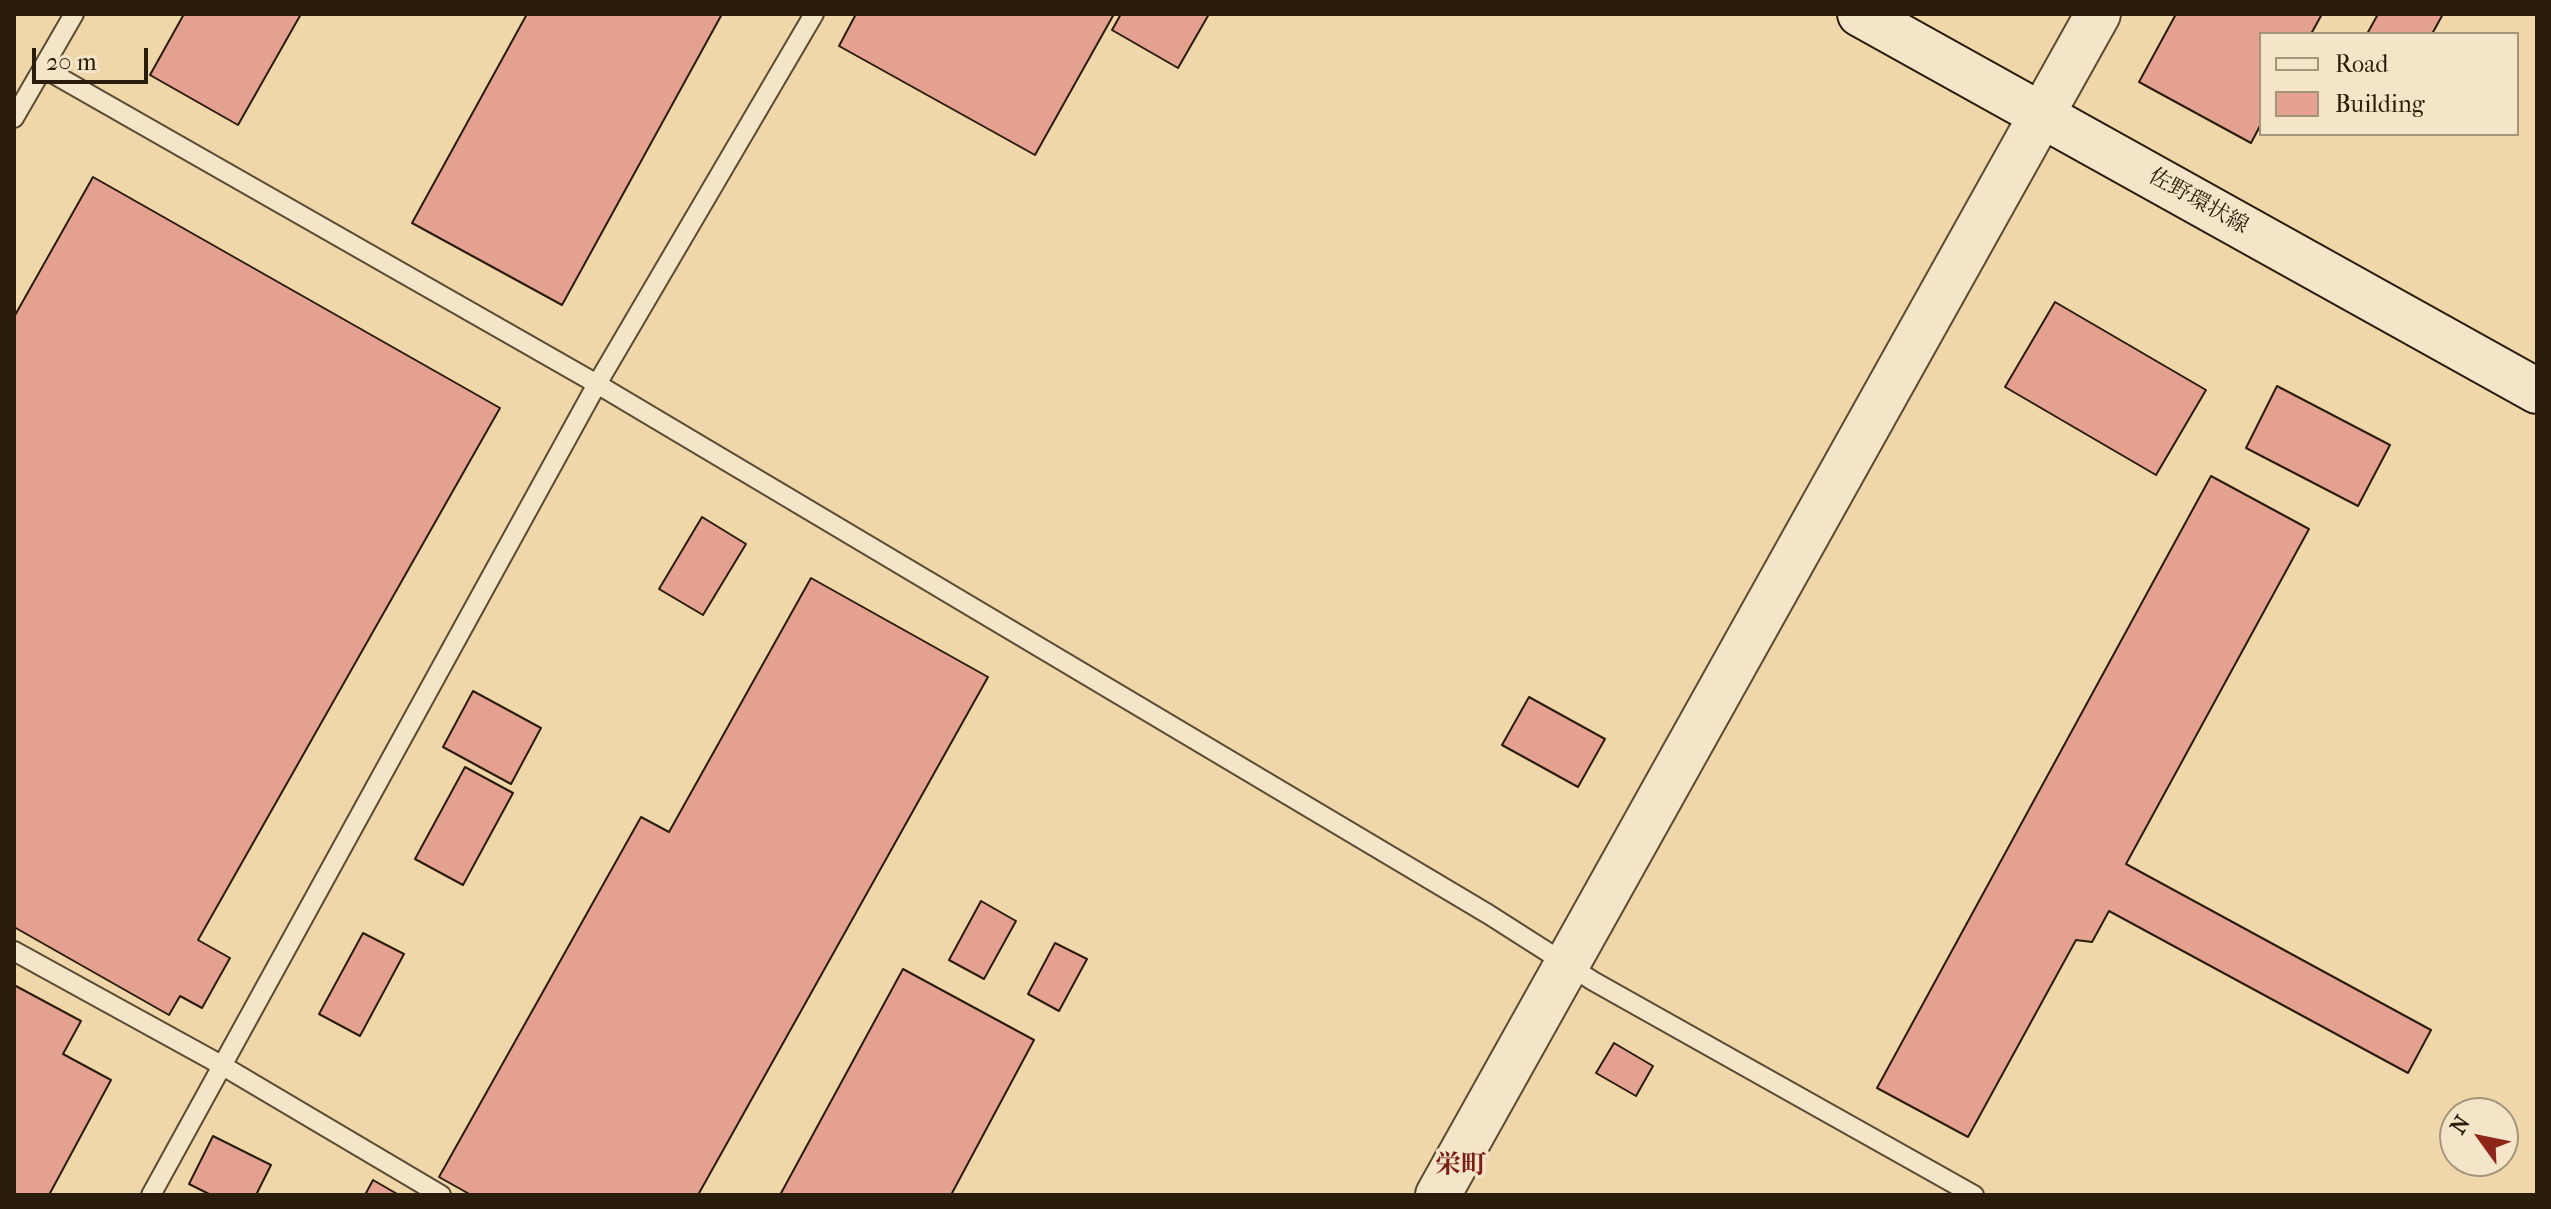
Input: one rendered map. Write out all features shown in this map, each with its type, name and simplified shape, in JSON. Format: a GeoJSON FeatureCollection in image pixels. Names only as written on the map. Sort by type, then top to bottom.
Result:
{"type":"FeatureCollection","features":[{"type":"Feature","properties":{"kind":"street","name":"佐野環状線"},"geometry":{"type":"LineString","coordinates":[[1860,14],[2537,391]]}},
{"type":"Feature","properties":{"kind":"street"},"geometry":{"type":"LineString","coordinates":[[1438,1195],[2098,14]]}},
{"type":"Feature","properties":{"kind":"lane"},"geometry":{"type":"LineString","coordinates":[[14,118],[74,14]]}},
{"type":"Feature","properties":{"kind":"lane"},"geometry":{"type":"LineString","coordinates":[[151,1195],[597,384],[814,14]]}},
{"type":"Feature","properties":{"kind":"lane"},"geometry":{"type":"LineString","coordinates":[[43,68],[597,384],[1568,965],[1974,1195]]}},
{"type":"Feature","properties":{"kind":"lane"},"geometry":{"type":"LineString","coordinates":[[14,951],[223,1066],[441,1195]]}},
{"type":"Feature","properties":{"kind":"building"},"geometry":{"type":"Polygon","coordinates":[[[184,14],[301,14],[238,125],[150,75],[184,14]]]}},
{"type":"Feature","properties":{"kind":"building"},"geometry":{"type":"Polygon","coordinates":[[[527,14],[722,14],[562,305],[412,223],[527,14]]]}},
{"type":"Feature","properties":{"kind":"building"},"geometry":{"type":"Polygon","coordinates":[[[856,14],[1114,14],[1035,155],[839,46],[856,14]]]}},
{"type":"Feature","properties":{"kind":"building"},"geometry":{"type":"Polygon","coordinates":[[[1121,14],[1209,14],[1178,68],[1112,30],[1121,14]]]}},
{"type":"Feature","properties":{"kind":"building"},"geometry":{"type":"Polygon","coordinates":[[[2176,14],[2322,14],[2312,32],[2259,32],[2259,128],[2251,143],[2139,82],[2176,14]]]}},
{"type":"Feature","properties":{"kind":"building"},"geometry":{"type":"Polygon","coordinates":[[[2378,14],[2443,14],[2433,32],[2368,32],[2378,14]]]}},
{"type":"Feature","properties":{"kind":"building"},"geometry":{"type":"Polygon","coordinates":[[[93,177],[500,408],[198,940],[230,958],[202,1008],[180,996],[169,1015],[14,927],[14,317],[93,177]]]}},
{"type":"Feature","properties":{"kind":"building"},"geometry":{"type":"Polygon","coordinates":[[[2055,302],[2206,390],[2156,475],[2005,387],[2055,302]]]}},
{"type":"Feature","properties":{"kind":"building"},"geometry":{"type":"Polygon","coordinates":[[[2277,386],[2390,445],[2358,506],[2246,448],[2277,386]]]}},
{"type":"Feature","properties":{"kind":"building"},"geometry":{"type":"Polygon","coordinates":[[[2211,476],[2309,529],[2126,864],[2431,1030],[2408,1073],[2109,911],[2092,942],[2076,940],[1968,1137],[1877,1088],[2211,476]]]}},
{"type":"Feature","properties":{"kind":"building"},"geometry":{"type":"Polygon","coordinates":[[[702,517],[746,544],[703,615],[659,589],[702,517]]]}},
{"type":"Feature","properties":{"kind":"building"},"geometry":{"type":"Polygon","coordinates":[[[811,578],[988,677],[698,1195],[471,1195],[439,1177],[641,817],[669,832],[811,578]]]}},
{"type":"Feature","properties":{"kind":"building"},"geometry":{"type":"Polygon","coordinates":[[[473,691],[541,728],[511,784],[443,747],[473,691]]]}},
{"type":"Feature","properties":{"kind":"building"},"geometry":{"type":"Polygon","coordinates":[[[1529,697],[1605,739],[1578,787],[1502,745],[1529,697]]]}},
{"type":"Feature","properties":{"kind":"building"},"geometry":{"type":"Polygon","coordinates":[[[465,767],[513,793],[463,885],[415,859],[465,767]]]}},
{"type":"Feature","properties":{"kind":"building"},"geometry":{"type":"Polygon","coordinates":[[[981,901],[1016,921],[984,979],[949,960],[981,901]]]}},
{"type":"Feature","properties":{"kind":"building"},"geometry":{"type":"Polygon","coordinates":[[[363,933],[404,954],[360,1036],[319,1014],[363,933]]]}},
{"type":"Feature","properties":{"kind":"building"},"geometry":{"type":"Polygon","coordinates":[[[1055,943],[1087,959],[1059,1011],[1028,994],[1055,943]]]}},
{"type":"Feature","properties":{"kind":"building"},"geometry":{"type":"Polygon","coordinates":[[[903,969],[1034,1040],[951,1195],[780,1195],[903,969]]]}},
{"type":"Feature","properties":{"kind":"building"},"geometry":{"type":"Polygon","coordinates":[[[14,985],[81,1021],[63,1054],[111,1080],[49,1195],[14,1195],[14,985]]]}},
{"type":"Feature","properties":{"kind":"building"},"geometry":{"type":"Polygon","coordinates":[[[1614,1043],[1653,1066],[1636,1096],[1596,1073],[1614,1043]]]}},
{"type":"Feature","properties":{"kind":"building"},"geometry":{"type":"Polygon","coordinates":[[[213,1136],[271,1165],[256,1195],[211,1195],[189,1184],[213,1136]]]}},
{"type":"Feature","properties":{"kind":"building"},"geometry":{"type":"Polygon","coordinates":[[[373,1180],[399,1195],[365,1195],[373,1180]]]}},
{"type":"Feature","properties":{"kind":"district","name":"栄町"},"geometry":{"type":"Point","coordinates":[1461,1167]}}]}
